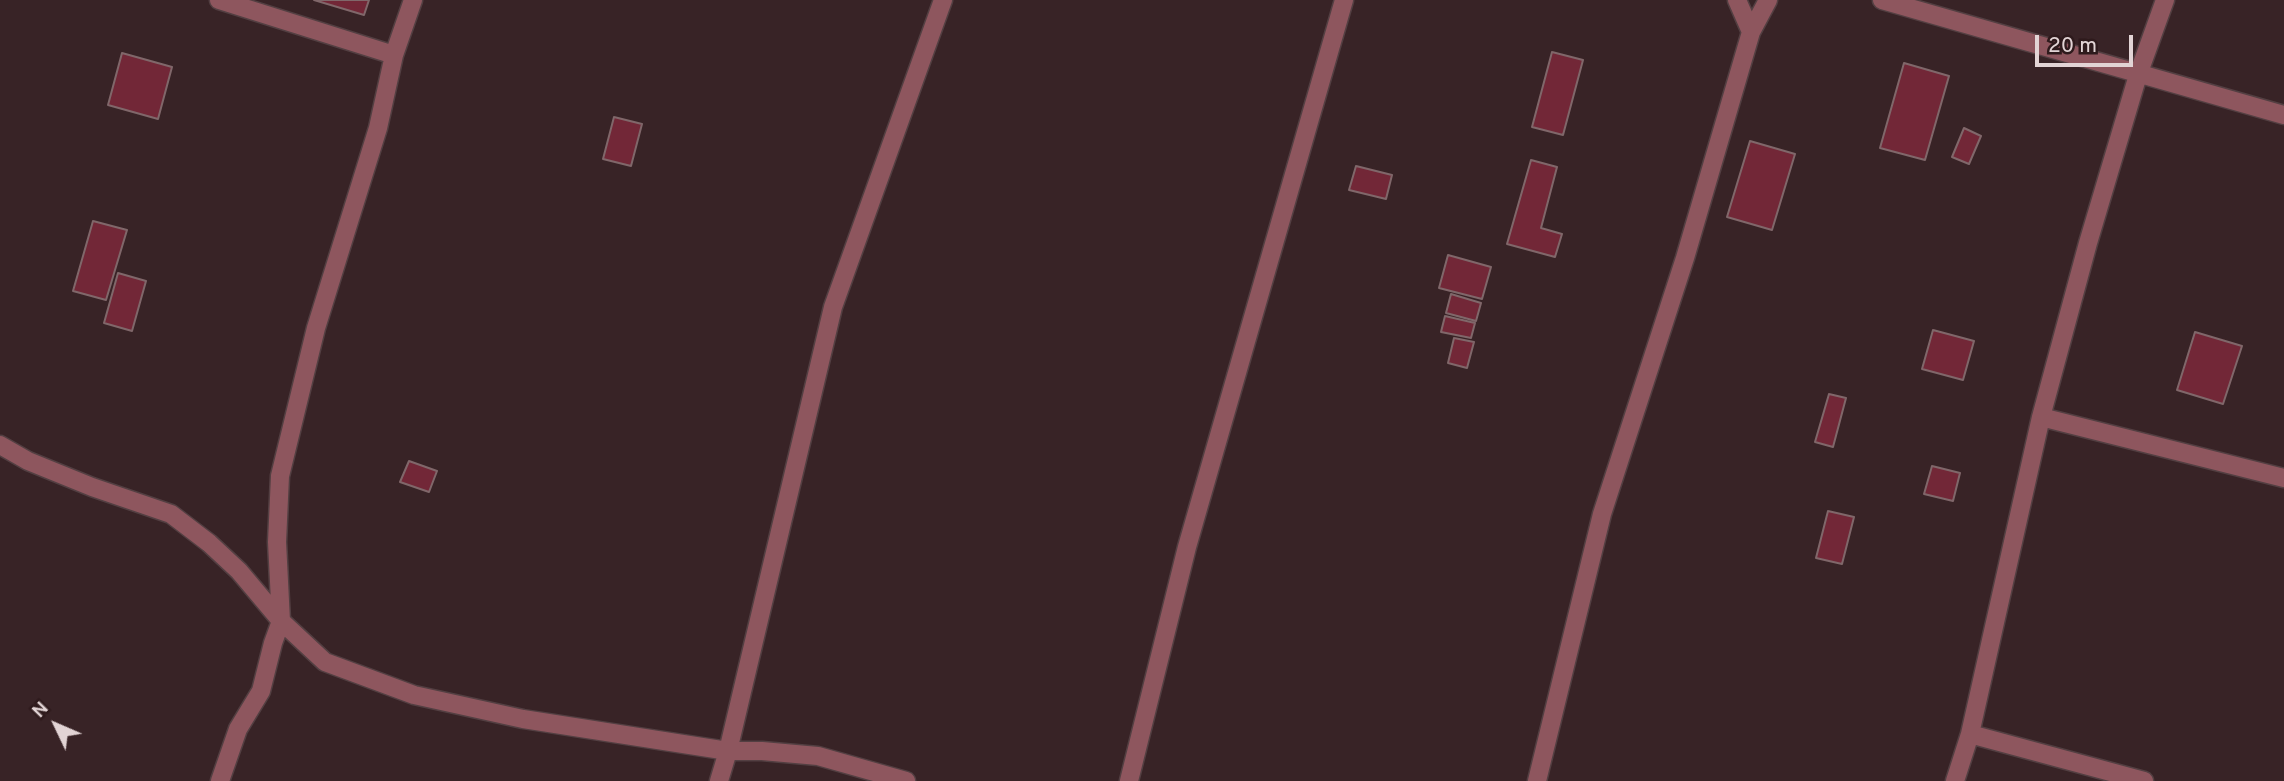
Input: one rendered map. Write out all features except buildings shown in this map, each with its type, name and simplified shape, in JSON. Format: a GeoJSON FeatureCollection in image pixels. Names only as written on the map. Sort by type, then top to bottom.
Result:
{"type":"FeatureCollection","features":[{"type":"Feature","properties":{"kind":"street"},"geometry":{"type":"LineString","coordinates":[[219,0],[394,55]]}},
{"type":"Feature","properties":{"kind":"street"},"geometry":{"type":"LineString","coordinates":[[220,781],[238,729],[261,691],[272,643],[281,621],[277,542],[280,475],[316,328],[378,128],[394,55],[413,0]]}},
{"type":"Feature","properties":{"kind":"street"},"geometry":{"type":"LineString","coordinates":[[719,781],[833,307],[943,0]]}},
{"type":"Feature","properties":{"kind":"street"},"geometry":{"type":"LineString","coordinates":[[1129,781],[1187,547],[1344,0]]}},
{"type":"Feature","properties":{"kind":"street"},"geometry":{"type":"LineString","coordinates":[[1737,0],[1751,32]]}},
{"type":"Feature","properties":{"kind":"street"},"geometry":{"type":"LineString","coordinates":[[1537,781],[1602,514],[1685,258],[1751,32],[1768,0]]}},
{"type":"Feature","properties":{"kind":"street"},"geometry":{"type":"LineString","coordinates":[[1882,0],[2284,115]]}},
{"type":"Feature","properties":{"kind":"street"},"geometry":{"type":"LineString","coordinates":[[1955,781],[1970,734],[2041,417],[2088,243],[2138,75],[2165,0]]}},
{"type":"Feature","properties":{"kind":"street"},"geometry":{"type":"LineString","coordinates":[[2041,417],[2284,478]]}},
{"type":"Feature","properties":{"kind":"street"},"geometry":{"type":"LineString","coordinates":[[0,445],[40,467],[171,514],[239,570],[281,621],[325,662],[414,695],[523,719],[728,751],[817,756],[906,781]]}},
{"type":"Feature","properties":{"kind":"street"},"geometry":{"type":"LineString","coordinates":[[1970,734],[2144,781]]}}]}
